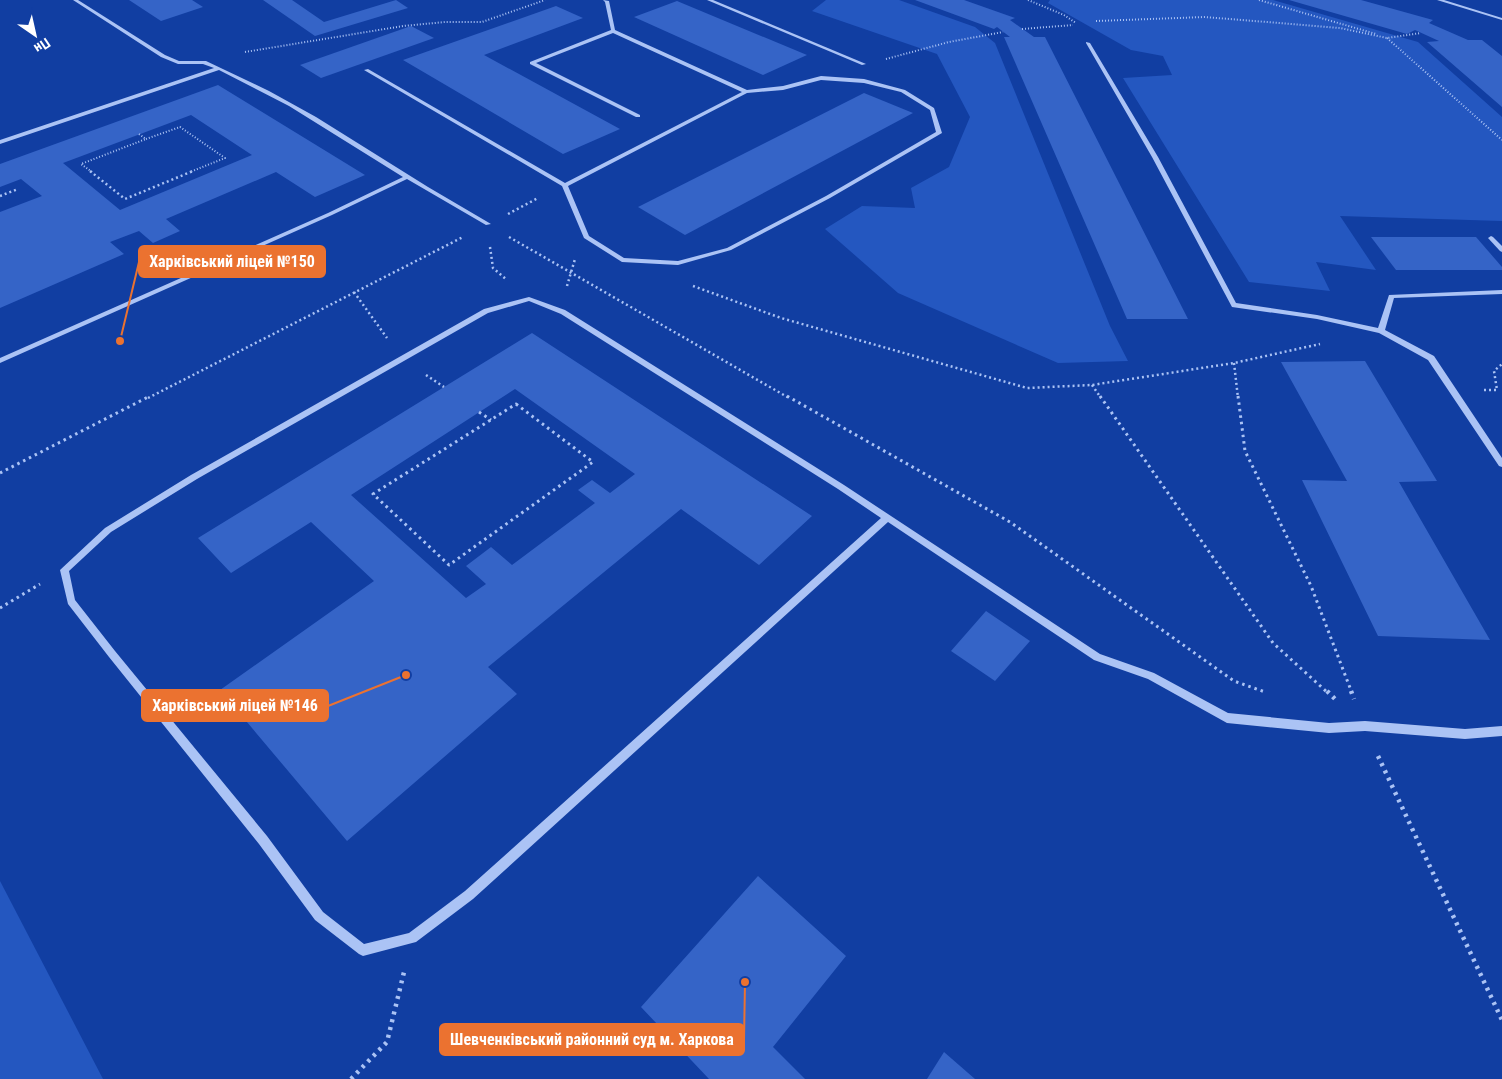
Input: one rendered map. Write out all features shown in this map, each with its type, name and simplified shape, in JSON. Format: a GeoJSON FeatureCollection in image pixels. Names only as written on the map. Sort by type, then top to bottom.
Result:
{"type":"FeatureCollection","features":[{"type":"Feature","properties":{"kind":"street"},"geometry":{"type":"LineString","coordinates":[[75,0],[163,56],[178,63],[204,62],[249,81],[323,123],[407,177],[488,224]]}},
{"type":"Feature","properties":{"kind":"street"},"geometry":{"type":"LineString","coordinates":[[608,0],[613,30]]}},
{"type":"Feature","properties":{"kind":"street"},"geometry":{"type":"LineString","coordinates":[[709,0],[864,64]]}},
{"type":"Feature","properties":{"kind":"street"},"geometry":{"type":"LineString","coordinates":[[1439,0],[1502,19]]}},
{"type":"Feature","properties":{"kind":"street"},"geometry":{"type":"LineString","coordinates":[[638,116],[532,63],[613,30],[746,92]]}},
{"type":"Feature","properties":{"kind":"street"},"geometry":{"type":"LineString","coordinates":[[1088,43],[1155,157],[1234,305],[1317,317],[1382,331],[1431,358],[1502,464]]}},
{"type":"Feature","properties":{"kind":"street"},"geometry":{"type":"LineString","coordinates":[[0,142],[219,68]]}},
{"type":"Feature","properties":{"kind":"street"},"geometry":{"type":"LineString","coordinates":[[366,70],[565,185],[586,237],[622,260],[678,263],[729,249],[828,197],[939,133],[932,109],[903,91],[864,82],[821,78],[782,88],[746,92],[565,185]]}},
{"type":"Feature","properties":{"kind":"street"},"geometry":{"type":"LineString","coordinates":[[0,361],[330,214],[407,177]]}},
{"type":"Feature","properties":{"kind":"street"},"geometry":{"type":"LineString","coordinates":[[1491,238],[1502,250]]}},
{"type":"Feature","properties":{"kind":"street"},"geometry":{"type":"LineString","coordinates":[[1382,331],[1391,296],[1502,292]]}},
{"type":"Feature","properties":{"kind":"street"},"geometry":{"type":"LineString","coordinates":[[887,518],[469,895],[412,938],[363,950],[319,916],[263,840],[71,601],[64,570],[108,530],[194,477],[486,311],[529,299],[563,312],[598,333],[887,518],[1098,657],[1151,676],[1228,718],[1328,728],[1365,726],[1465,734],[1502,731]]}},
{"type":"Feature","properties":{"kind":"path"},"geometry":{"type":"LineString","coordinates":[[204,62],[225,55],[403,26],[445,22],[482,22],[546,0]]}},
{"type":"Feature","properties":{"kind":"path"},"geometry":{"type":"LineString","coordinates":[[1028,0],[1064,15],[1078,24],[1088,43]]}},
{"type":"Feature","properties":{"kind":"path"},"geometry":{"type":"LineString","coordinates":[[1259,0],[1353,26],[1387,38],[1502,140]]}},
{"type":"Feature","properties":{"kind":"path"},"geometry":{"type":"LineString","coordinates":[[1022,28],[1106,20],[1205,17],[1340,28],[1387,38],[1421,33]]}},
{"type":"Feature","properties":{"kind":"path"},"geometry":{"type":"LineString","coordinates":[[864,64],[949,42],[1003,32]]}},
{"type":"Feature","properties":{"kind":"path"},"geometry":{"type":"LineString","coordinates":[[180,126],[226,158],[125,198],[81,164],[146,139],[180,126]]}},
{"type":"Feature","properties":{"kind":"path"},"geometry":{"type":"LineString","coordinates":[[139,134],[146,139]]}},
{"type":"Feature","properties":{"kind":"path"},"geometry":{"type":"LineString","coordinates":[[0,473],[565,185]]}},
{"type":"Feature","properties":{"kind":"path"},"geometry":{"type":"LineString","coordinates":[[0,196],[18,189]]}},
{"type":"Feature","properties":{"kind":"path"},"geometry":{"type":"LineString","coordinates":[[488,224],[493,268],[529,299]]}},
{"type":"Feature","properties":{"kind":"path"},"geometry":{"type":"LineString","coordinates":[[488,224],[694,344],[1010,522],[1234,681],[1271,694]]}},
{"type":"Feature","properties":{"kind":"path"},"geometry":{"type":"LineString","coordinates":[[687,284],[781,318],[1027,388],[1092,385],[1234,362],[1326,343]]}},
{"type":"Feature","properties":{"kind":"path"},"geometry":{"type":"LineString","coordinates":[[354,292],[402,358]]}},
{"type":"Feature","properties":{"kind":"path"},"geometry":{"type":"LineString","coordinates":[[1234,362],[1245,451],[1311,586],[1365,726],[1502,1020]]}},
{"type":"Feature","properties":{"kind":"path"},"geometry":{"type":"LineString","coordinates":[[1092,385],[1273,643],[1365,726]]}},
{"type":"Feature","properties":{"kind":"path"},"geometry":{"type":"LineString","coordinates":[[516,404],[593,462],[449,565],[373,494],[491,420],[516,404]]}},
{"type":"Feature","properties":{"kind":"path"},"geometry":{"type":"LineString","coordinates":[[478,412],[491,420]]}},
{"type":"Feature","properties":{"kind":"path"},"geometry":{"type":"LineString","coordinates":[[0,608],[64,570]]}},
{"type":"Feature","properties":{"kind":"path"},"geometry":{"type":"LineString","coordinates":[[351,1079],[387,1042],[412,938]]}},
{"type":"Feature","properties":{"kind":"shaded area"},"geometry":{"type":"Polygon","coordinates":[[[826,0],[899,0],[975,27],[995,43],[1110,326],[1128,361],[1058,363],[898,293],[825,229],[862,206],[915,208],[911,188],[949,167],[970,117],[937,54],[812,11],[826,0]]]}},
{"type":"Feature","properties":{"kind":"shaded area"},"geometry":{"type":"Polygon","coordinates":[[[1050,0],[1273,0],[1418,42],[1502,117],[1502,221],[1340,216],[1376,270],[1316,262],[1330,291],[1249,282],[1123,78],[1172,75],[1163,56],[1131,50],[1048,3],[1050,0]]]}},
{"type":"Feature","properties":{"kind":"shaded area"},"geometry":{"type":"Polygon","coordinates":[[[0,881],[103,1079],[0,1079],[0,881]]]}},
{"type":"Feature","properties":{"kind":"building"},"geometry":{"type":"Polygon","coordinates":[[[129,0],[192,0],[203,7],[161,21],[129,0]]]}},
{"type":"Feature","properties":{"kind":"building"},"geometry":{"type":"Polygon","coordinates":[[[263,0],[292,0],[324,22],[396,0],[408,8],[315,36],[263,0]]]}},
{"type":"Feature","properties":{"kind":"building"},"geometry":{"type":"Polygon","coordinates":[[[915,0],[964,0],[1015,18],[1010,20],[1034,37],[1045,37],[1188,319],[1127,319],[1004,37],[1010,37],[997,27],[994,29],[915,0]]]}},
{"type":"Feature","properties":{"kind":"building"},"geometry":{"type":"Polygon","coordinates":[[[1289,0],[1361,0],[1433,20],[1429,23],[1468,40],[1482,40],[1502,56],[1502,107],[1427,42],[1439,41],[1415,30],[1407,34],[1289,0]]]}},
{"type":"Feature","properties":{"kind":"building"},"geometry":{"type":"Polygon","coordinates":[[[677,1],[807,55],[763,75],[634,17],[677,1]]]}},
{"type":"Feature","properties":{"kind":"building"},"geometry":{"type":"Polygon","coordinates":[[[556,6],[583,18],[484,55],[620,129],[563,154],[403,60],[556,6]]]}},
{"type":"Feature","properties":{"kind":"building"},"geometry":{"type":"Polygon","coordinates":[[[411,26],[434,38],[321,78],[300,65],[411,26]]]}},
{"type":"Feature","properties":{"kind":"building"},"geometry":{"type":"Polygon","coordinates":[[[218,85],[365,175],[315,197],[276,172],[166,219],[180,231],[153,243],[139,231],[110,242],[124,254],[0,308],[0,212],[42,196],[21,179],[0,187],[0,164],[218,85]],[[191,115],[63,163],[120,210],[252,155],[191,115]]]}},
{"type":"Feature","properties":{"kind":"building"},"geometry":{"type":"Polygon","coordinates":[[[864,93],[913,113],[685,235],[638,207],[864,93]]]}},
{"type":"Feature","properties":{"kind":"building"},"geometry":{"type":"Polygon","coordinates":[[[1371,237],[1476,237],[1502,267],[1502,270],[1396,270],[1371,237]]]}},
{"type":"Feature","properties":{"kind":"building"},"geometry":{"type":"Polygon","coordinates":[[[532,333],[812,516],[759,565],[681,509],[488,667],[517,694],[347,841],[220,690],[374,581],[311,522],[231,573],[198,538],[532,333]],[[515,389],[351,495],[466,598],[486,584],[466,566],[491,547],[512,565],[595,503],[578,490],[592,480],[610,493],[635,474],[515,389]]]}},
{"type":"Feature","properties":{"kind":"building"},"geometry":{"type":"Polygon","coordinates":[[[1365,361],[1437,481],[1399,482],[1490,640],[1378,636],[1302,480],[1347,481],[1281,362],[1365,361]]]}},
{"type":"Feature","properties":{"kind":"building"},"geometry":{"type":"Polygon","coordinates":[[[986,611],[1030,641],[995,681],[951,651],[986,611]]]}},
{"type":"Feature","properties":{"kind":"building"},"geometry":{"type":"Polygon","coordinates":[[[758,876],[846,956],[773,1047],[805,1079],[709,1079],[641,1007],[758,876]]]}},
{"type":"Feature","properties":{"kind":"building"},"geometry":{"type":"Polygon","coordinates":[[[944,1052],[975,1079],[927,1079],[944,1052]]]}},
{"type":"Feature","properties":{"kind":"place","name":"Харківський ліцей №150"},"geometry":{"type":"Point","coordinates":[120,341]}},
{"type":"Feature","properties":{"kind":"place","name":"Харківський ліцей №146"},"geometry":{"type":"Point","coordinates":[406,675]}},
{"type":"Feature","properties":{"kind":"place","name":"Шевченківський районний суд м. Харкова"},"geometry":{"type":"Point","coordinates":[745,982]}}]}
